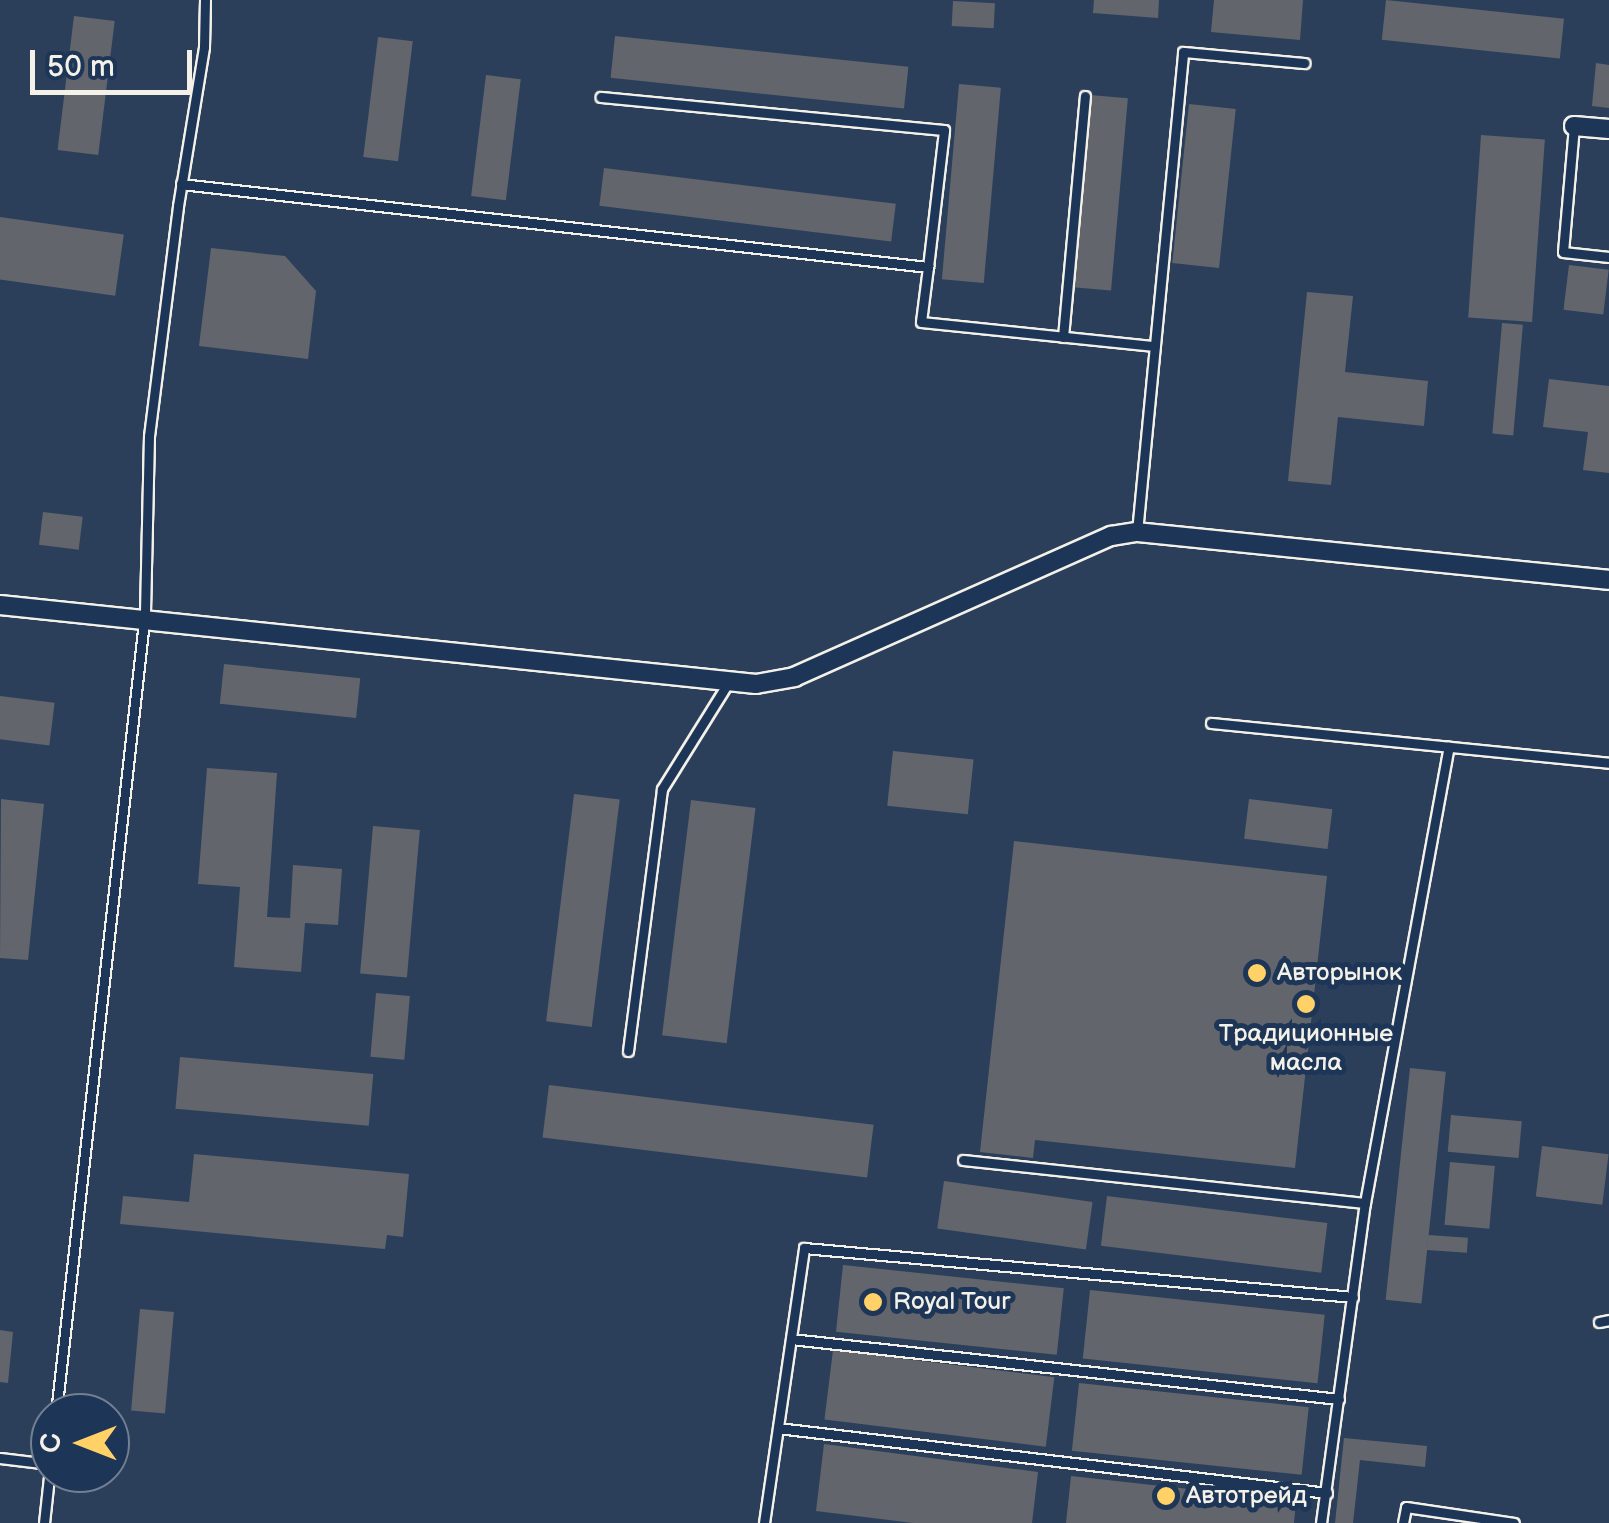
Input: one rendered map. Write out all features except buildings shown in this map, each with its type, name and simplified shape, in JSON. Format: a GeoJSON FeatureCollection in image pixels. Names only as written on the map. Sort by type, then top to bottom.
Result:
{"type":"FeatureCollection","features":[{"type":"Feature","properties":{"kind":"street"},"geometry":{"type":"LineString","coordinates":[[1574,126],[1609,129]]}},
{"type":"Feature","properties":{"kind":"street"},"geometry":{"type":"LineString","coordinates":[[0,605],[728,683],[794,678],[1111,536],[1137,532],[1609,580]]}},
{"type":"Feature","properties":{"kind":"lane"},"geometry":{"type":"LineString","coordinates":[[58,1393],[144,619],[149,436],[181,184],[204,47],[205,0]]}},
{"type":"Feature","properties":{"kind":"lane"},"geometry":{"type":"LineString","coordinates":[[1137,532],[1183,52],[1306,63]]}},
{"type":"Feature","properties":{"kind":"lane"},"geometry":{"type":"LineString","coordinates":[[1064,336],[1085,96]]}},
{"type":"Feature","properties":{"kind":"lane"},"geometry":{"type":"LineString","coordinates":[[602,97],[944,130],[921,322],[1155,346]]}},
{"type":"Feature","properties":{"kind":"lane"},"geometry":{"type":"LineString","coordinates":[[1574,126],[1563,252],[1609,257]]}},
{"type":"Feature","properties":{"kind":"lane"},"geometry":{"type":"LineString","coordinates":[[181,184],[928,267]]}},
{"type":"Feature","properties":{"kind":"lane"},"geometry":{"type":"LineString","coordinates":[[628,1050],[662,788],[728,683]]}},
{"type":"Feature","properties":{"kind":"lane"},"geometry":{"type":"LineString","coordinates":[[1212,723],[1609,762]]}},
{"type":"Feature","properties":{"kind":"lane"},"geometry":{"type":"LineString","coordinates":[[1321,1523],[1365,1204],[1449,747]]}},
{"type":"Feature","properties":{"kind":"lane"},"geometry":{"type":"LineString","coordinates":[[963,1160],[1365,1204]]}},
{"type":"Feature","properties":{"kind":"lane"},"geometry":{"type":"LineString","coordinates":[[764,1523],[804,1248],[1353,1297]]}},
{"type":"Feature","properties":{"kind":"lane"},"geometry":{"type":"LineString","coordinates":[[791,1339],[1339,1398]]}},
{"type":"Feature","properties":{"kind":"lane"},"geometry":{"type":"LineString","coordinates":[[778,1428],[1327,1494]]}},
{"type":"Feature","properties":{"kind":"lane"},"geometry":{"type":"LineString","coordinates":[[0,1458],[30,1463]]}},
{"type":"Feature","properties":{"kind":"lane"},"geometry":{"type":"LineString","coordinates":[[44,1523],[47,1493]]}},
{"type":"Feature","properties":{"kind":"lane"},"geometry":{"type":"LineString","coordinates":[[1404,1523],[1406,1507],[1514,1523]]}},
{"type":"Feature","properties":{"kind":"place","name":"Авторынок"},"geometry":{"type":"Point","coordinates":[1257,973]}},
{"type":"Feature","properties":{"kind":"place","name":"Традиционные масла"},"geometry":{"type":"Point","coordinates":[1306,1004]}},
{"type":"Feature","properties":{"kind":"place","name":"Royal Tour"},"geometry":{"type":"Point","coordinates":[873,1302]}},
{"type":"Feature","properties":{"kind":"place","name":"Автотрейд"},"geometry":{"type":"Point","coordinates":[1166,1496]}}]}
